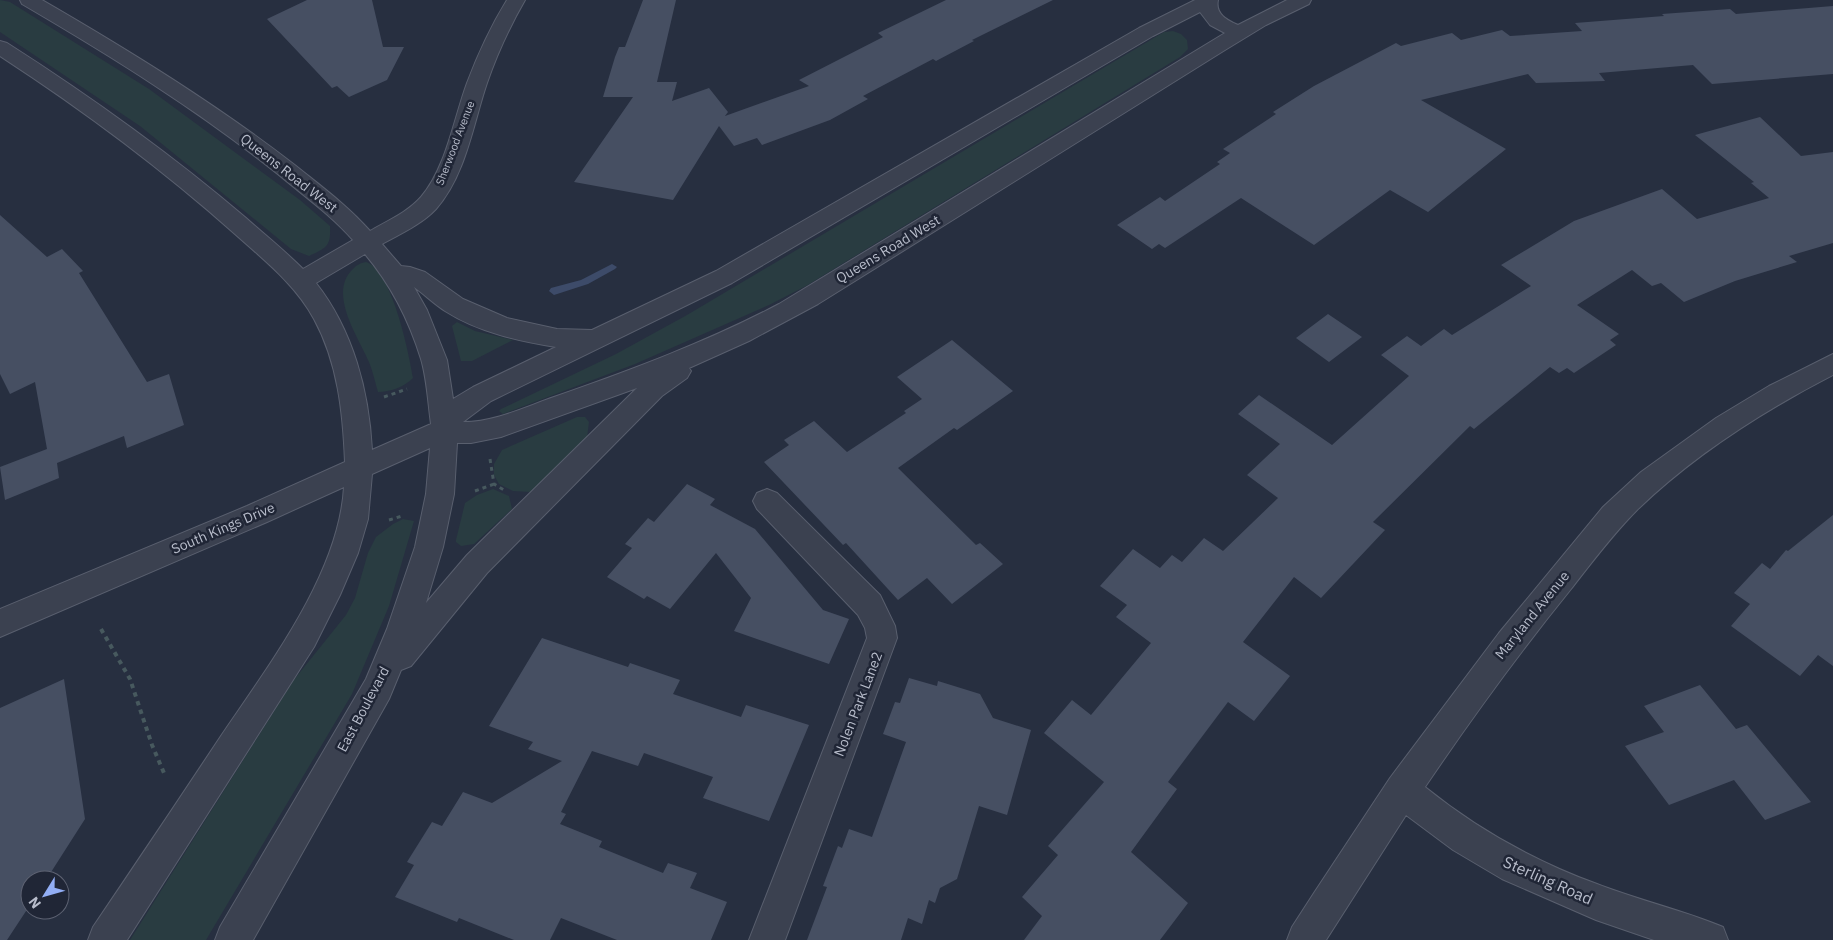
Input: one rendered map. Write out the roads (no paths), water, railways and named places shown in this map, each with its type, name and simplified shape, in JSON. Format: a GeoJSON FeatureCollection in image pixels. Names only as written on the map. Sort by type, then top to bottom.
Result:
{"type":"FeatureCollection","features":[{"type":"Feature","properties":{"kind":"street","name":"Queens Road West"},"geometry":{"type":"LineString","coordinates":[[29,0],[153,74],[227,125],[338,211],[368,241],[394,274],[415,310],[434,360],[445,429],[459,433],[472,432],[515,422],[650,373],[768,321],[1238,33],[1302,0]]}},
{"type":"Feature","properties":{"kind":"street","name":"Sherwood Avenue"},"geometry":{"type":"LineString","coordinates":[[300,281],[422,210],[438,190],[490,51],[516,0]]}},
{"type":"Feature","properties":{"kind":"street"},"geometry":{"type":"LineString","coordinates":[[445,429],[446,424],[460,408],[482,394],[724,277],[888,184],[1146,32],[1208,0],[1208,10],[1211,16],[1238,33]]}},
{"type":"Feature","properties":{"kind":"street"},"geometry":{"type":"LineString","coordinates":[[0,47],[106,117],[168,164],[300,281],[320,308],[341,355],[354,407],[359,468],[354,521],[344,552],[316,614],[296,651],[106,940]]}},
{"type":"Feature","properties":{"kind":"street"},"geometry":{"type":"LineString","coordinates":[[394,274],[410,275],[417,278],[469,314],[496,323],[565,339],[579,340],[601,337]]}},
{"type":"Feature","properties":{"kind":"street"},"geometry":{"type":"LineString","coordinates":[[378,688],[412,641],[477,564],[614,426],[668,378],[736,336]]}},
{"type":"Feature","properties":{"kind":"street","name":"Maryland Avenue"},"geometry":{"type":"LineString","coordinates":[[1305,940],[1402,790],[1532,612],[1627,502],[1678,460],[1733,420],[1783,390],[1833,364]]}},
{"type":"Feature","properties":{"kind":"street","name":"South Kings Drive"},"geometry":{"type":"LineString","coordinates":[[0,623],[256,514],[445,429]]}},
{"type":"Feature","properties":{"kind":"street","name":"East Boulevard"},"geometry":{"type":"LineString","coordinates":[[233,940],[378,688],[402,629],[433,533],[440,494],[445,429]]}},
{"type":"Feature","properties":{"kind":"street","name":"Nolen Park Lane2"},"geometry":{"type":"LineString","coordinates":[[767,501],[868,605],[877,618],[882,638],[767,940]]}},
{"type":"Feature","properties":{"kind":"street","name":"Sterling Road"},"geometry":{"type":"LineString","coordinates":[[1402,790],[1449,828],[1488,853],[1522,870],[1603,904],[1710,940]]}},
{"type":"Feature","properties":{"kind":"waterway"},"geometry":{"type":"LineString","coordinates":[[554,291],[585,282],[599,276],[612,267]]}}]}
